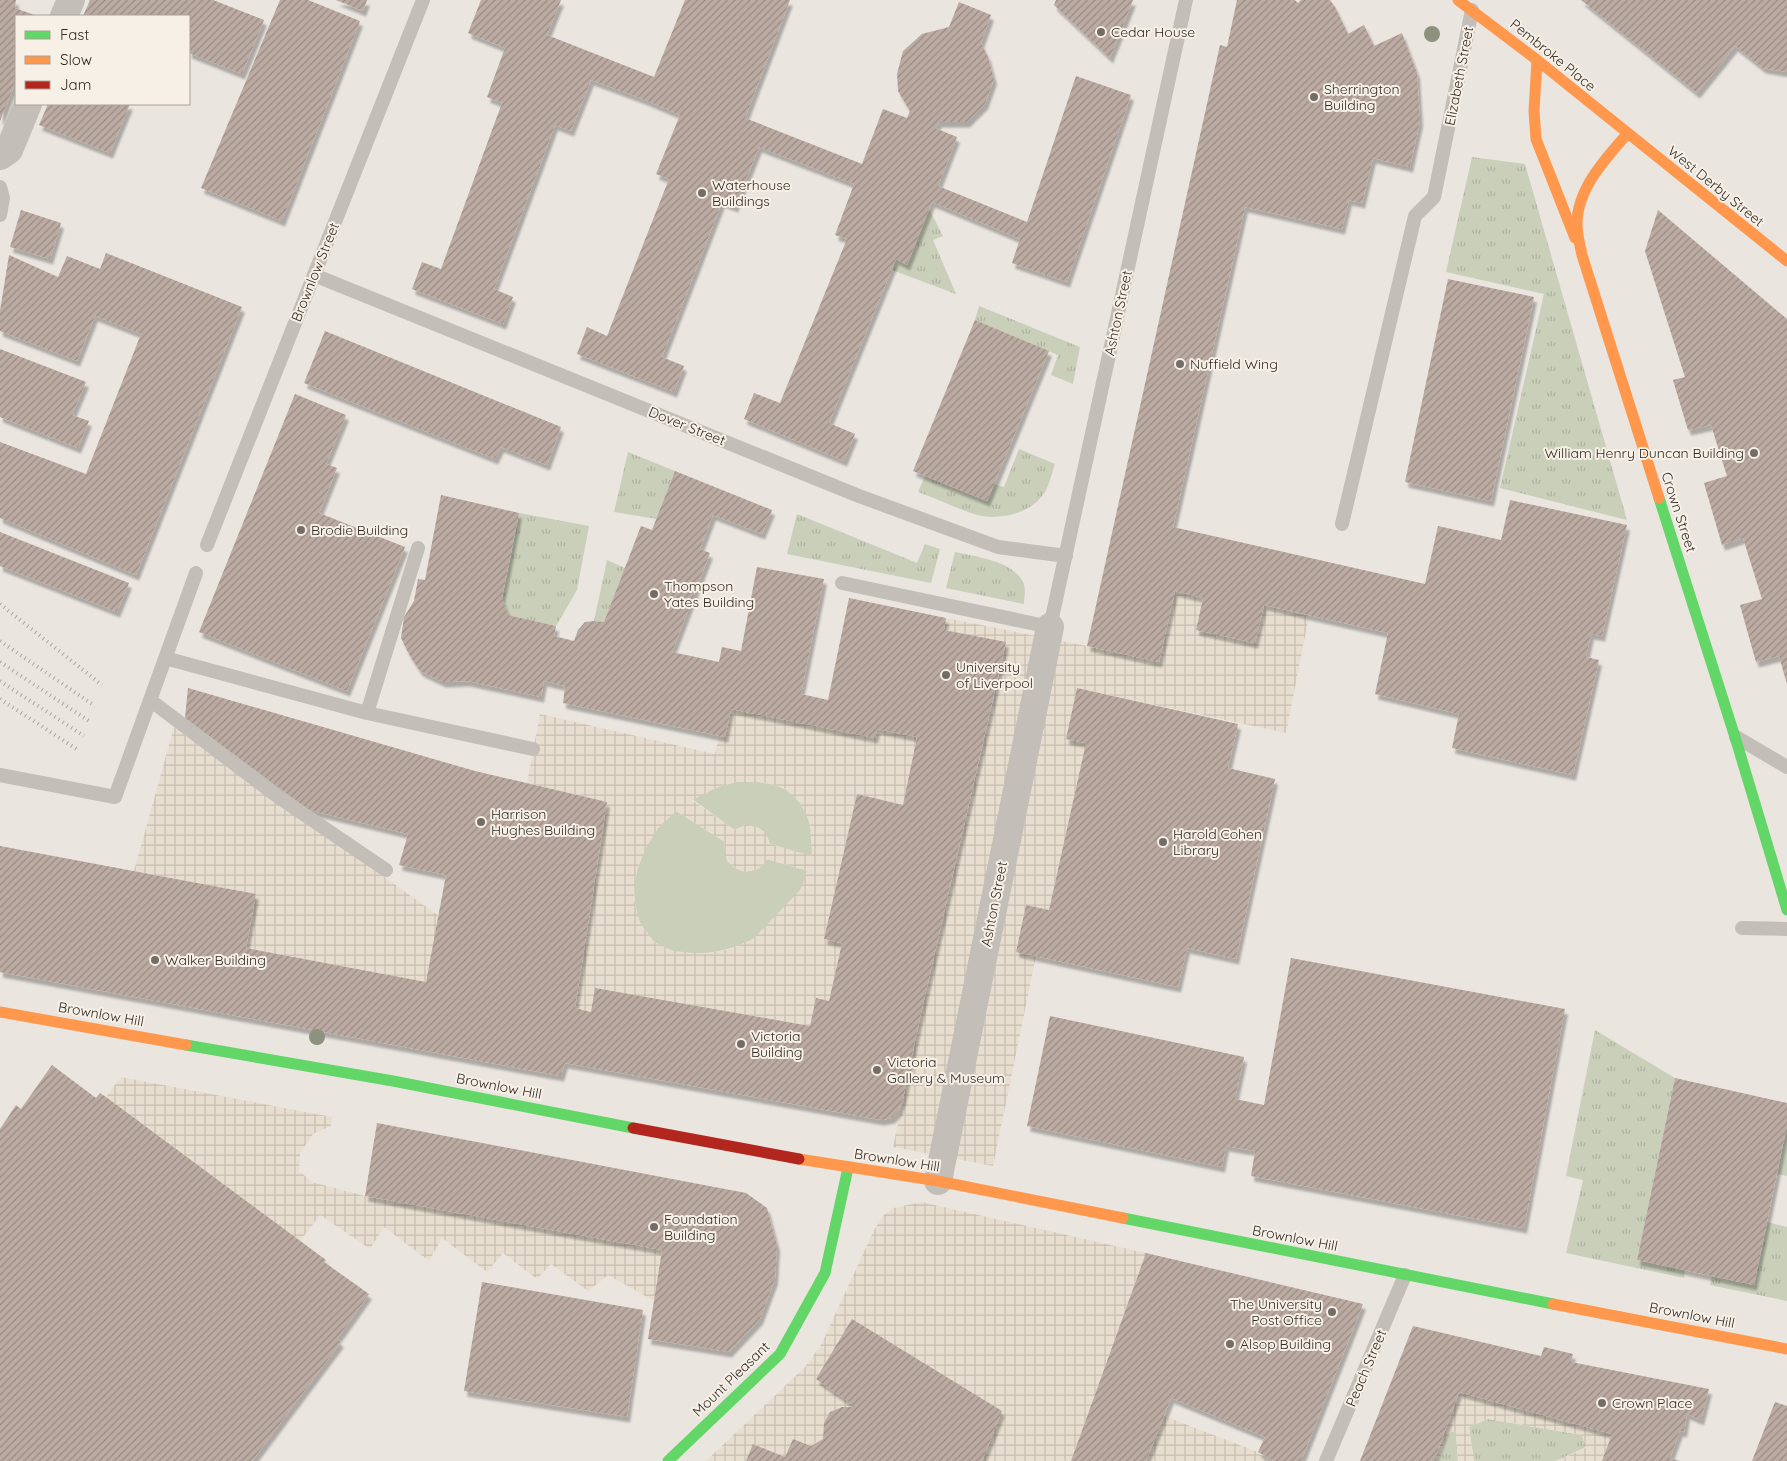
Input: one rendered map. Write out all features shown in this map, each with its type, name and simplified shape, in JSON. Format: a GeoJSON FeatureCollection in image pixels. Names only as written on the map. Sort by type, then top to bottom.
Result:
{"type":"FeatureCollection","features":[{"type":"Feature","properties":{"kind":"street"},"geometry":{"type":"LineString","coordinates":[[64,15],[71,0]]}},
{"type":"Feature","properties":{"kind":"street","name":"Pembroke Place"},"geometry":{"type":"LineString","coordinates":[[1458,0],[1537,60],[1627,134]]}},
{"type":"Feature","properties":{"kind":"street"},"geometry":{"type":"LineString","coordinates":[[1537,60],[1534,111],[1536,139],[1582,255]]}},
{"type":"Feature","properties":{"kind":"street"},"geometry":{"type":"LineString","coordinates":[[0,156],[9,150],[28,105]]}},
{"type":"Feature","properties":{"kind":"street","name":"Crown Street"},"geometry":{"type":"LineString","coordinates":[[1627,134],[1597,170],[1582,201],[1577,221],[1582,255],[1735,736],[1787,910]]}},
{"type":"Feature","properties":{"kind":"street","name":"West Derby Street"},"geometry":{"type":"LineString","coordinates":[[1627,134],[1787,262]]}},
{"type":"Feature","properties":{"kind":"street","name":"Ashton Street"},"geometry":{"type":"LineString","coordinates":[[938,1181],[1050,627]]}},
{"type":"Feature","properties":{"kind":"street","name":"Brownlow Hill"},"geometry":{"type":"LineString","coordinates":[[0,1012],[393,1081],[757,1152],[938,1181],[1405,1275],[1787,1349]]}},
{"type":"Feature","properties":{"kind":"street","name":"Mount Pleasant"},"geometry":{"type":"LineString","coordinates":[[668,1461],[780,1354],[825,1273],[848,1168]]}},
{"type":"Feature","properties":{"kind":"lane","name":"Brownlow Street"},"geometry":{"type":"LineString","coordinates":[[207,545],[424,0]]}},
{"type":"Feature","properties":{"kind":"lane","name":"Ashton Street"},"geometry":{"type":"LineString","coordinates":[[1050,627],[1186,0]]}},
{"type":"Feature","properties":{"kind":"lane","name":"Elizabeth Street"},"geometry":{"type":"LineString","coordinates":[[1342,524],[1415,216],[1434,197],[1447,142],[1472,10]]}},
{"type":"Feature","properties":{"kind":"lane"},"geometry":{"type":"LineString","coordinates":[[0,186],[3,198],[0,215]]}},
{"type":"Feature","properties":{"kind":"lane","name":"Dover Street"},"geometry":{"type":"LineString","coordinates":[[314,275],[859,496],[998,547],[1066,556]]}},
{"type":"Feature","properties":{"kind":"lane"},"geometry":{"type":"LineString","coordinates":[[367,713],[418,548]]}},
{"type":"Feature","properties":{"kind":"lane"},"geometry":{"type":"LineString","coordinates":[[0,775],[115,797],[196,573]]}},
{"type":"Feature","properties":{"kind":"lane"},"geometry":{"type":"LineString","coordinates":[[842,582],[1050,627]]}},
{"type":"Feature","properties":{"kind":"lane"},"geometry":{"type":"LineString","coordinates":[[165,658],[367,713],[533,749]]}},
{"type":"Feature","properties":{"kind":"lane"},"geometry":{"type":"LineString","coordinates":[[150,700],[277,796],[386,870]]}},
{"type":"Feature","properties":{"kind":"lane"},"geometry":{"type":"LineString","coordinates":[[1735,736],[1787,767]]}},
{"type":"Feature","properties":{"kind":"lane"},"geometry":{"type":"LineString","coordinates":[[1742,928],[1787,929]]}},
{"type":"Feature","properties":{"kind":"lane","name":"Peach Street"},"geometry":{"type":"LineString","coordinates":[[1326,1461],[1405,1275]]}},
{"type":"Feature","properties":{"kind":"green space"},"geometry":{"type":"Polygon","coordinates":[[[1472,157],[1525,164],[1627,520],[1500,488],[1544,294],[1446,272],[1472,157]]]}},
{"type":"Feature","properties":{"kind":"green space"},"geometry":{"type":"Polygon","coordinates":[[[929,209],[943,236],[933,240],[956,294],[892,270],[896,259],[907,265],[929,209]]]}},
{"type":"Feature","properties":{"kind":"green space"},"geometry":{"type":"Polygon","coordinates":[[[979,306],[1080,347],[1073,384],[1051,375],[1058,355],[975,320],[979,306]]]}},
{"type":"Feature","properties":{"kind":"green space"},"geometry":{"type":"Polygon","coordinates":[[[1019,449],[1055,464],[1049,484],[1041,498],[1025,510],[1006,516],[986,517],[970,513],[918,492],[925,476],[987,501],[994,484],[1004,487],[1019,449]]]}},
{"type":"Feature","properties":{"kind":"green space"},"geometry":{"type":"Polygon","coordinates":[[[628,452],[675,471],[657,519],[614,512],[628,452]]]}},
{"type":"Feature","properties":{"kind":"green space"},"geometry":{"type":"Polygon","coordinates":[[[519,513],[589,526],[577,590],[556,626],[508,615],[502,599],[519,513]]]}},
{"type":"Feature","properties":{"kind":"green space"},"geometry":{"type":"Polygon","coordinates":[[[797,514],[917,563],[925,544],[940,549],[931,583],[787,554],[797,514]]]}},
{"type":"Feature","properties":{"kind":"green space"},"geometry":{"type":"Polygon","coordinates":[[[955,552],[994,561],[1013,570],[1020,577],[1024,585],[1024,604],[946,588],[955,552]]]}},
{"type":"Feature","properties":{"kind":"green space"},"geometry":{"type":"Polygon","coordinates":[[[607,560],[625,568],[604,622],[594,621],[607,560]]]}},
{"type":"Feature","properties":{"kind":"green space"},"geometry":{"type":"Polygon","coordinates":[[[736,782],[771,784],[790,792],[804,809],[812,835],[813,857],[770,844],[765,833],[757,827],[747,826],[735,830],[692,799],[718,787],[736,782]]]}},
{"type":"Feature","properties":{"kind":"green space"},"geometry":{"type":"Polygon","coordinates":[[[676,811],[725,842],[726,857],[736,869],[763,865],[766,859],[808,871],[796,897],[754,938],[741,945],[716,952],[675,952],[663,948],[653,941],[643,929],[637,915],[635,899],[638,868],[650,839],[676,811]]]}},
{"type":"Feature","properties":{"kind":"green space"},"geometry":{"type":"Polygon","coordinates":[[[1595,1030],[1675,1078],[1637,1260],[1685,1270],[1684,1278],[1566,1253],[1583,1180],[1566,1176],[1595,1030]]]}},
{"type":"Feature","properties":{"kind":"green space"},"geometry":{"type":"Polygon","coordinates":[[[1787,1125],[1787,1176],[1777,1174],[1787,1125]]]}},
{"type":"Feature","properties":{"kind":"green space"},"geometry":{"type":"Polygon","coordinates":[[[1767,1222],[1787,1227],[1787,1301],[1710,1285],[1712,1276],[1754,1285],[1767,1222]]]}},
{"type":"Feature","properties":{"kind":"green space"},"geometry":{"type":"Polygon","coordinates":[[[1488,1419],[1582,1435],[1586,1447],[1556,1461],[1474,1461],[1469,1427],[1488,1419]]]}},
{"type":"Feature","properties":{"kind":"green space"},"geometry":{"type":"Polygon","coordinates":[[[1452,1431],[1456,1433],[1458,1461],[1438,1461],[1447,1437],[1452,1431]]]}},
{"type":"Feature","properties":{"kind":"shaded area"},"geometry":{"type":"Polygon","coordinates":[[[1175,591],[1203,598],[1196,630],[1255,643],[1264,605],[1309,616],[1286,733],[1077,688],[1066,739],[1086,743],[1049,910],[1026,906],[1016,951],[1036,956],[993,1166],[893,1147],[919,1022],[1006,643],[944,630],[946,618],[1159,662],[1175,591]]]}},
{"type":"Feature","properties":{"kind":"shaded area"},"geometry":{"type":"Polygon","coordinates":[[[731,709],[877,729],[917,737],[903,805],[857,794],[824,939],[842,943],[829,1001],[810,1026],[596,989],[591,1012],[575,1008],[607,802],[527,783],[540,714],[715,754],[719,736],[725,737],[731,709]],[[736,782],[718,787],[692,800],[735,830],[746,825],[755,826],[765,832],[770,844],[812,856],[810,823],[800,803],[783,787],[761,782],[736,782]],[[676,811],[659,827],[646,848],[636,872],[634,899],[639,921],[654,942],[673,951],[704,954],[730,949],[753,939],[801,889],[807,871],[767,859],[756,870],[745,872],[736,869],[728,862],[724,854],[725,842],[676,811]]]}},
{"type":"Feature","properties":{"kind":"shaded area"},"geometry":{"type":"Polygon","coordinates":[[[174,727],[439,916],[426,982],[246,948],[256,894],[134,871],[174,727]]]}},
{"type":"Feature","properties":{"kind":"shaded area"},"geometry":{"type":"Polygon","coordinates":[[[121,1077],[332,1117],[331,1126],[313,1134],[300,1153],[299,1171],[312,1182],[365,1196],[662,1250],[654,1301],[608,1275],[588,1291],[551,1264],[537,1279],[503,1253],[487,1272],[442,1238],[429,1261],[384,1227],[370,1249],[320,1215],[300,1241],[106,1097],[121,1077]]]}},
{"type":"Feature","properties":{"kind":"shaded area"},"geometry":{"type":"Polygon","coordinates":[[[921,1202],[1146,1253],[1071,1461],[982,1461],[856,1407],[842,1407],[830,1412],[824,1423],[823,1439],[811,1446],[793,1439],[785,1457],[754,1444],[746,1461],[706,1461],[805,1367],[821,1345],[874,1230],[884,1215],[894,1208],[921,1202]]]}},
{"type":"Feature","properties":{"kind":"shaded area"},"geometry":{"type":"Polygon","coordinates":[[[1459,1392],[1612,1434],[1602,1461],[1556,1461],[1586,1448],[1582,1435],[1488,1419],[1469,1427],[1474,1461],[1458,1461],[1456,1433],[1452,1431],[1447,1437],[1438,1461],[1434,1461],[1459,1392]]]}},
{"type":"Feature","properties":{"kind":"shaded area"},"geometry":{"type":"Polygon","coordinates":[[[1164,1416],[1258,1452],[1267,1461],[1146,1461],[1164,1416]]]}},
{"type":"Feature","properties":{"kind":"building"},"geometry":{"type":"Polygon","coordinates":[[[0,0],[16,0],[15,8],[34,15],[15,15],[15,84],[0,121],[0,0]]]}},
{"type":"Feature","properties":{"kind":"building"},"geometry":{"type":"Polygon","coordinates":[[[90,0],[213,0],[264,20],[242,74],[190,53],[190,15],[83,15],[90,0]]]}},
{"type":"Feature","properties":{"kind":"building"},"geometry":{"type":"Polygon","coordinates":[[[280,0],[308,0],[360,21],[282,221],[201,188],[280,0]]]}},
{"type":"Feature","properties":{"kind":"building"},"geometry":{"type":"Polygon","coordinates":[[[336,0],[367,0],[363,11],[336,0]]]}},
{"type":"Feature","properties":{"kind":"building"},"geometry":{"type":"Polygon","coordinates":[[[481,0],[561,0],[547,35],[654,77],[685,0],[790,0],[745,118],[862,164],[883,109],[907,118],[910,111],[898,91],[897,74],[903,51],[922,34],[949,27],[959,2],[991,15],[981,43],[988,57],[994,79],[985,104],[967,122],[939,122],[935,128],[957,137],[938,186],[1027,222],[1076,76],[1131,95],[1067,282],[1012,263],[1020,239],[932,202],[907,265],[896,259],[829,423],[855,434],[844,461],[744,419],[754,393],[780,403],[847,239],[835,235],[854,184],[759,147],[735,207],[722,202],[662,357],[684,366],[674,392],[577,354],[587,327],[607,336],[669,179],[656,174],[680,115],[645,100],[591,80],[571,131],[555,125],[494,289],[513,297],[503,324],[412,289],[422,262],[441,269],[502,103],[487,97],[505,48],[468,33],[481,0]]]}},
{"type":"Feature","properties":{"kind":"building","name":"Cedar House"},"geometry":{"type":"Polygon","coordinates":[[[1056,0],[1133,0],[1110,58],[1054,5],[1056,0]]]}},
{"type":"Feature","properties":{"kind":"building","name":"Nuffield Wing"},"geometry":{"type":"Polygon","coordinates":[[[1237,0],[1295,0],[1298,3],[1301,0],[1330,0],[1348,34],[1364,25],[1374,46],[1402,33],[1417,73],[1420,121],[1410,167],[1373,158],[1362,203],[1349,200],[1342,229],[1245,207],[1173,527],[1425,584],[1438,526],[1501,540],[1510,500],[1627,525],[1602,636],[1591,634],[1586,657],[1599,660],[1573,775],[1452,748],[1459,714],[1375,694],[1388,633],[1264,605],[1255,643],[1196,630],[1203,598],[1175,591],[1159,662],[1087,646],[1220,45],[1227,47],[1237,0]]]}},
{"type":"Feature","properties":{"kind":"building"},"geometry":{"type":"Polygon","coordinates":[[[1581,0],[1787,0],[1787,72],[1763,68],[1735,46],[1697,93],[1581,0]]]}},
{"type":"Feature","properties":{"kind":"building"},"geometry":{"type":"Polygon","coordinates":[[[48,105],[130,105],[110,153],[39,125],[48,105]]]}},
{"type":"Feature","properties":{"kind":"building"},"geometry":{"type":"Polygon","coordinates":[[[21,210],[61,223],[50,259],[10,247],[21,210]]]}},
{"type":"Feature","properties":{"kind":"building","name":"William Henry Duncan Building"},"geometry":{"type":"Polygon","coordinates":[[[1658,210],[1787,319],[1787,684],[1779,656],[1756,662],[1740,605],[1762,599],[1743,538],[1722,545],[1704,483],[1727,476],[1711,425],[1688,430],[1673,380],[1685,377],[1645,251],[1658,210]]]}},
{"type":"Feature","properties":{"kind":"building"},"geometry":{"type":"Polygon","coordinates":[[[106,253],[242,307],[136,575],[0,518],[0,442],[86,474],[141,334],[95,316],[77,361],[0,331],[0,311],[9,255],[58,277],[67,256],[100,269],[106,253]]]}},
{"type":"Feature","properties":{"kind":"building"},"geometry":{"type":"Polygon","coordinates":[[[1448,279],[1534,297],[1491,501],[1405,482],[1448,279]]]}},
{"type":"Feature","properties":{"kind":"building"},"geometry":{"type":"Polygon","coordinates":[[[975,320],[1049,351],[987,501],[913,471],[975,320]]]}},
{"type":"Feature","properties":{"kind":"building"},"geometry":{"type":"Polygon","coordinates":[[[325,331],[561,427],[547,465],[501,447],[495,459],[304,383],[325,331]]]}},
{"type":"Feature","properties":{"kind":"building"},"geometry":{"type":"Polygon","coordinates":[[[0,349],[86,382],[72,415],[89,421],[78,448],[0,417],[0,349]]]}},
{"type":"Feature","properties":{"kind":"building","name":"Brodie Building"},"geometry":{"type":"Polygon","coordinates":[[[295,394],[346,415],[326,464],[337,468],[319,513],[405,547],[347,691],[199,632],[295,394]]]}},
{"type":"Feature","properties":{"kind":"building"},"geometry":{"type":"Polygon","coordinates":[[[675,471],[772,510],[762,534],[713,515],[700,549],[710,553],[672,652],[719,662],[722,647],[741,651],[757,567],[824,579],[801,694],[828,700],[849,598],[946,618],[944,630],[1006,642],[903,1099],[899,1110],[892,1118],[881,1120],[565,1063],[561,1076],[0,972],[0,846],[256,894],[246,948],[426,982],[446,875],[399,865],[408,834],[309,810],[185,718],[188,688],[475,771],[607,802],[575,1008],[591,1012],[595,988],[810,1026],[816,998],[829,1001],[842,943],[824,939],[857,794],[903,805],[917,737],[877,729],[875,738],[731,709],[725,737],[563,703],[565,686],[544,681],[541,697],[467,681],[443,682],[420,671],[401,638],[404,617],[414,601],[418,579],[425,580],[441,495],[519,513],[502,598],[508,615],[556,626],[554,636],[574,641],[578,630],[585,622],[604,622],[641,526],[652,530],[675,471]]]}},
{"type":"Feature","properties":{"kind":"building"},"geometry":{"type":"Polygon","coordinates":[[[0,532],[129,583],[117,612],[0,566],[0,532]]]}},
{"type":"Feature","properties":{"kind":"building","name":"Harold Cohen Library"},"geometry":{"type":"Polygon","coordinates":[[[1077,688],[1238,724],[1228,768],[1275,779],[1236,959],[1187,948],[1178,987],[1016,952],[1026,905],[1049,910],[1086,743],[1066,739],[1077,688]]]}},
{"type":"Feature","properties":{"kind":"building"},"geometry":{"type":"Polygon","coordinates":[[[1291,958],[1565,1009],[1524,1228],[1251,1176],[1255,1151],[1226,1146],[1222,1167],[1027,1126],[1050,1016],[1244,1057],[1235,1099],[1264,1105],[1291,958]]]}},
{"type":"Feature","properties":{"kind":"building"},"geometry":{"type":"Polygon","coordinates":[[[52,1065],[96,1098],[100,1093],[106,1097],[369,1294],[337,1339],[341,1342],[252,1461],[0,1461],[0,1129],[16,1105],[21,1109],[52,1065]]]}},
{"type":"Feature","properties":{"kind":"building"},"geometry":{"type":"Polygon","coordinates":[[[1675,1078],[1787,1103],[1787,1125],[1754,1285],[1637,1260],[1675,1078]]]}},
{"type":"Feature","properties":{"kind":"building","name":"Foundation Building"},"geometry":{"type":"Polygon","coordinates":[[[377,1123],[746,1193],[767,1208],[777,1246],[775,1279],[760,1319],[729,1352],[648,1339],[662,1250],[365,1196],[377,1123]]]}},
{"type":"Feature","properties":{"kind":"building","name":"Alsop Building"},"geometry":{"type":"Polygon","coordinates":[[[1146,1253],[1363,1304],[1301,1461],[1274,1461],[1258,1452],[1265,1437],[1171,1398],[1146,1461],[1071,1461],[1146,1253]]]}},
{"type":"Feature","properties":{"kind":"building"},"geometry":{"type":"Polygon","coordinates":[[[482,1282],[643,1310],[627,1417],[464,1391],[482,1282]]]}},
{"type":"Feature","properties":{"kind":"building"},"geometry":{"type":"Polygon","coordinates":[[[852,1319],[1002,1411],[982,1461],[746,1461],[753,1444],[785,1457],[793,1439],[811,1446],[823,1439],[824,1423],[830,1412],[842,1407],[856,1407],[816,1379],[852,1319]]]}},
{"type":"Feature","properties":{"kind":"building","name":"Crown Place"},"geometry":{"type":"Polygon","coordinates":[[[1413,1326],[1541,1356],[1544,1347],[1573,1354],[1571,1362],[1709,1389],[1701,1420],[1687,1414],[1684,1432],[1680,1431],[1670,1458],[1680,1461],[1602,1461],[1612,1434],[1459,1392],[1434,1461],[1360,1461],[1413,1326]]]}},
{"type":"Feature","properties":{"kind":"building"},"geometry":{"type":"Polygon","coordinates":[[[1775,1402],[1787,1406],[1787,1461],[1752,1461],[1775,1402]]]}},
{"type":"Feature","properties":{"kind":"railway"},"geometry":{"type":"LineString","coordinates":[[0,604],[102,685]]}},
{"type":"Feature","properties":{"kind":"railway"},"geometry":{"type":"LineString","coordinates":[[0,641],[95,706]]}},
{"type":"Feature","properties":{"kind":"railway"},"geometry":{"type":"LineString","coordinates":[[0,662],[89,721]]}},
{"type":"Feature","properties":{"kind":"railway"},"geometry":{"type":"LineString","coordinates":[[0,681],[84,736]]}},
{"type":"Feature","properties":{"kind":"railway"},"geometry":{"type":"LineString","coordinates":[[0,699],[78,750]]}},
{"type":"Feature","properties":{"kind":"traffic: fast"},"geometry":{"type":"LineString","coordinates":[[1659,498],[1735,737],[1787,910]]}},
{"type":"Feature","properties":{"kind":"traffic: fast"},"geometry":{"type":"LineString","coordinates":[[186,1045],[393,1081],[633,1128]]}},
{"type":"Feature","properties":{"kind":"traffic: fast"},"geometry":{"type":"LineString","coordinates":[[668,1461],[780,1354],[825,1273],[848,1168]]}},
{"type":"Feature","properties":{"kind":"traffic: fast"},"geometry":{"type":"LineString","coordinates":[[1123,1218],[1553,1304]]}},
{"type":"Feature","properties":{"kind":"traffic: slow"},"geometry":{"type":"LineString","coordinates":[[1458,0],[1537,60],[1787,261]]}},
{"type":"Feature","properties":{"kind":"traffic: slow"},"geometry":{"type":"LineString","coordinates":[[1537,60],[1534,111],[1536,139],[1575,238]]}},
{"type":"Feature","properties":{"kind":"traffic: slow"},"geometry":{"type":"LineString","coordinates":[[1627,134],[1602,164],[1587,187],[1578,211],[1577,228],[1582,255],[1659,498]]}},
{"type":"Feature","properties":{"kind":"traffic: slow"},"geometry":{"type":"LineString","coordinates":[[0,1012],[186,1045]]}},
{"type":"Feature","properties":{"kind":"traffic: slow"},"geometry":{"type":"LineString","coordinates":[[799,1159],[938,1181],[1123,1218]]}},
{"type":"Feature","properties":{"kind":"traffic: slow"},"geometry":{"type":"LineString","coordinates":[[1553,1304],[1787,1349]]}},
{"type":"Feature","properties":{"kind":"traffic: jam"},"geometry":{"type":"LineString","coordinates":[[633,1128],[799,1159]]}},
{"type":"Feature","properties":{"kind":"place","name":"Cedar House"},"geometry":{"type":"Point","coordinates":[1101,32]}},
{"type":"Feature","properties":{"kind":"place","name":"Sherrington Building"},"geometry":{"type":"Point","coordinates":[1314,97]}},
{"type":"Feature","properties":{"kind":"place","name":"Waterhouse Buildings"},"geometry":{"type":"Point","coordinates":[702,193]}},
{"type":"Feature","properties":{"kind":"place","name":"Nuffield Wing"},"geometry":{"type":"Point","coordinates":[1180,364]}},
{"type":"Feature","properties":{"kind":"place","name":"William Henry Duncan Building"},"geometry":{"type":"Point","coordinates":[1754,453]}},
{"type":"Feature","properties":{"kind":"place","name":"Brodie Building"},"geometry":{"type":"Point","coordinates":[301,530]}},
{"type":"Feature","properties":{"kind":"place","name":"Thompson Yates Building"},"geometry":{"type":"Point","coordinates":[654,594]}},
{"type":"Feature","properties":{"kind":"place","name":"University of Liverpool"},"geometry":{"type":"Point","coordinates":[946,675]}},
{"type":"Feature","properties":{"kind":"place","name":"Harrison Hughes Building"},"geometry":{"type":"Point","coordinates":[481,822]}},
{"type":"Feature","properties":{"kind":"place","name":"Harold Cohen Library"},"geometry":{"type":"Point","coordinates":[1163,842]}},
{"type":"Feature","properties":{"kind":"place","name":"Walker Building"},"geometry":{"type":"Point","coordinates":[155,960]}},
{"type":"Feature","properties":{"kind":"place","name":"Victoria Building"},"geometry":{"type":"Point","coordinates":[741,1044]}},
{"type":"Feature","properties":{"kind":"place","name":"Victoria Gallery & Museum"},"geometry":{"type":"Point","coordinates":[877,1070]}},
{"type":"Feature","properties":{"kind":"place","name":"Foundation Building"},"geometry":{"type":"Point","coordinates":[654,1227]}},
{"type":"Feature","properties":{"kind":"place","name":"The University Post Office"},"geometry":{"type":"Point","coordinates":[1332,1312]}},
{"type":"Feature","properties":{"kind":"place","name":"Alsop Building"},"geometry":{"type":"Point","coordinates":[1230,1344]}},
{"type":"Feature","properties":{"kind":"place","name":"Crown Place"},"geometry":{"type":"Point","coordinates":[1602,1403]}}]}
